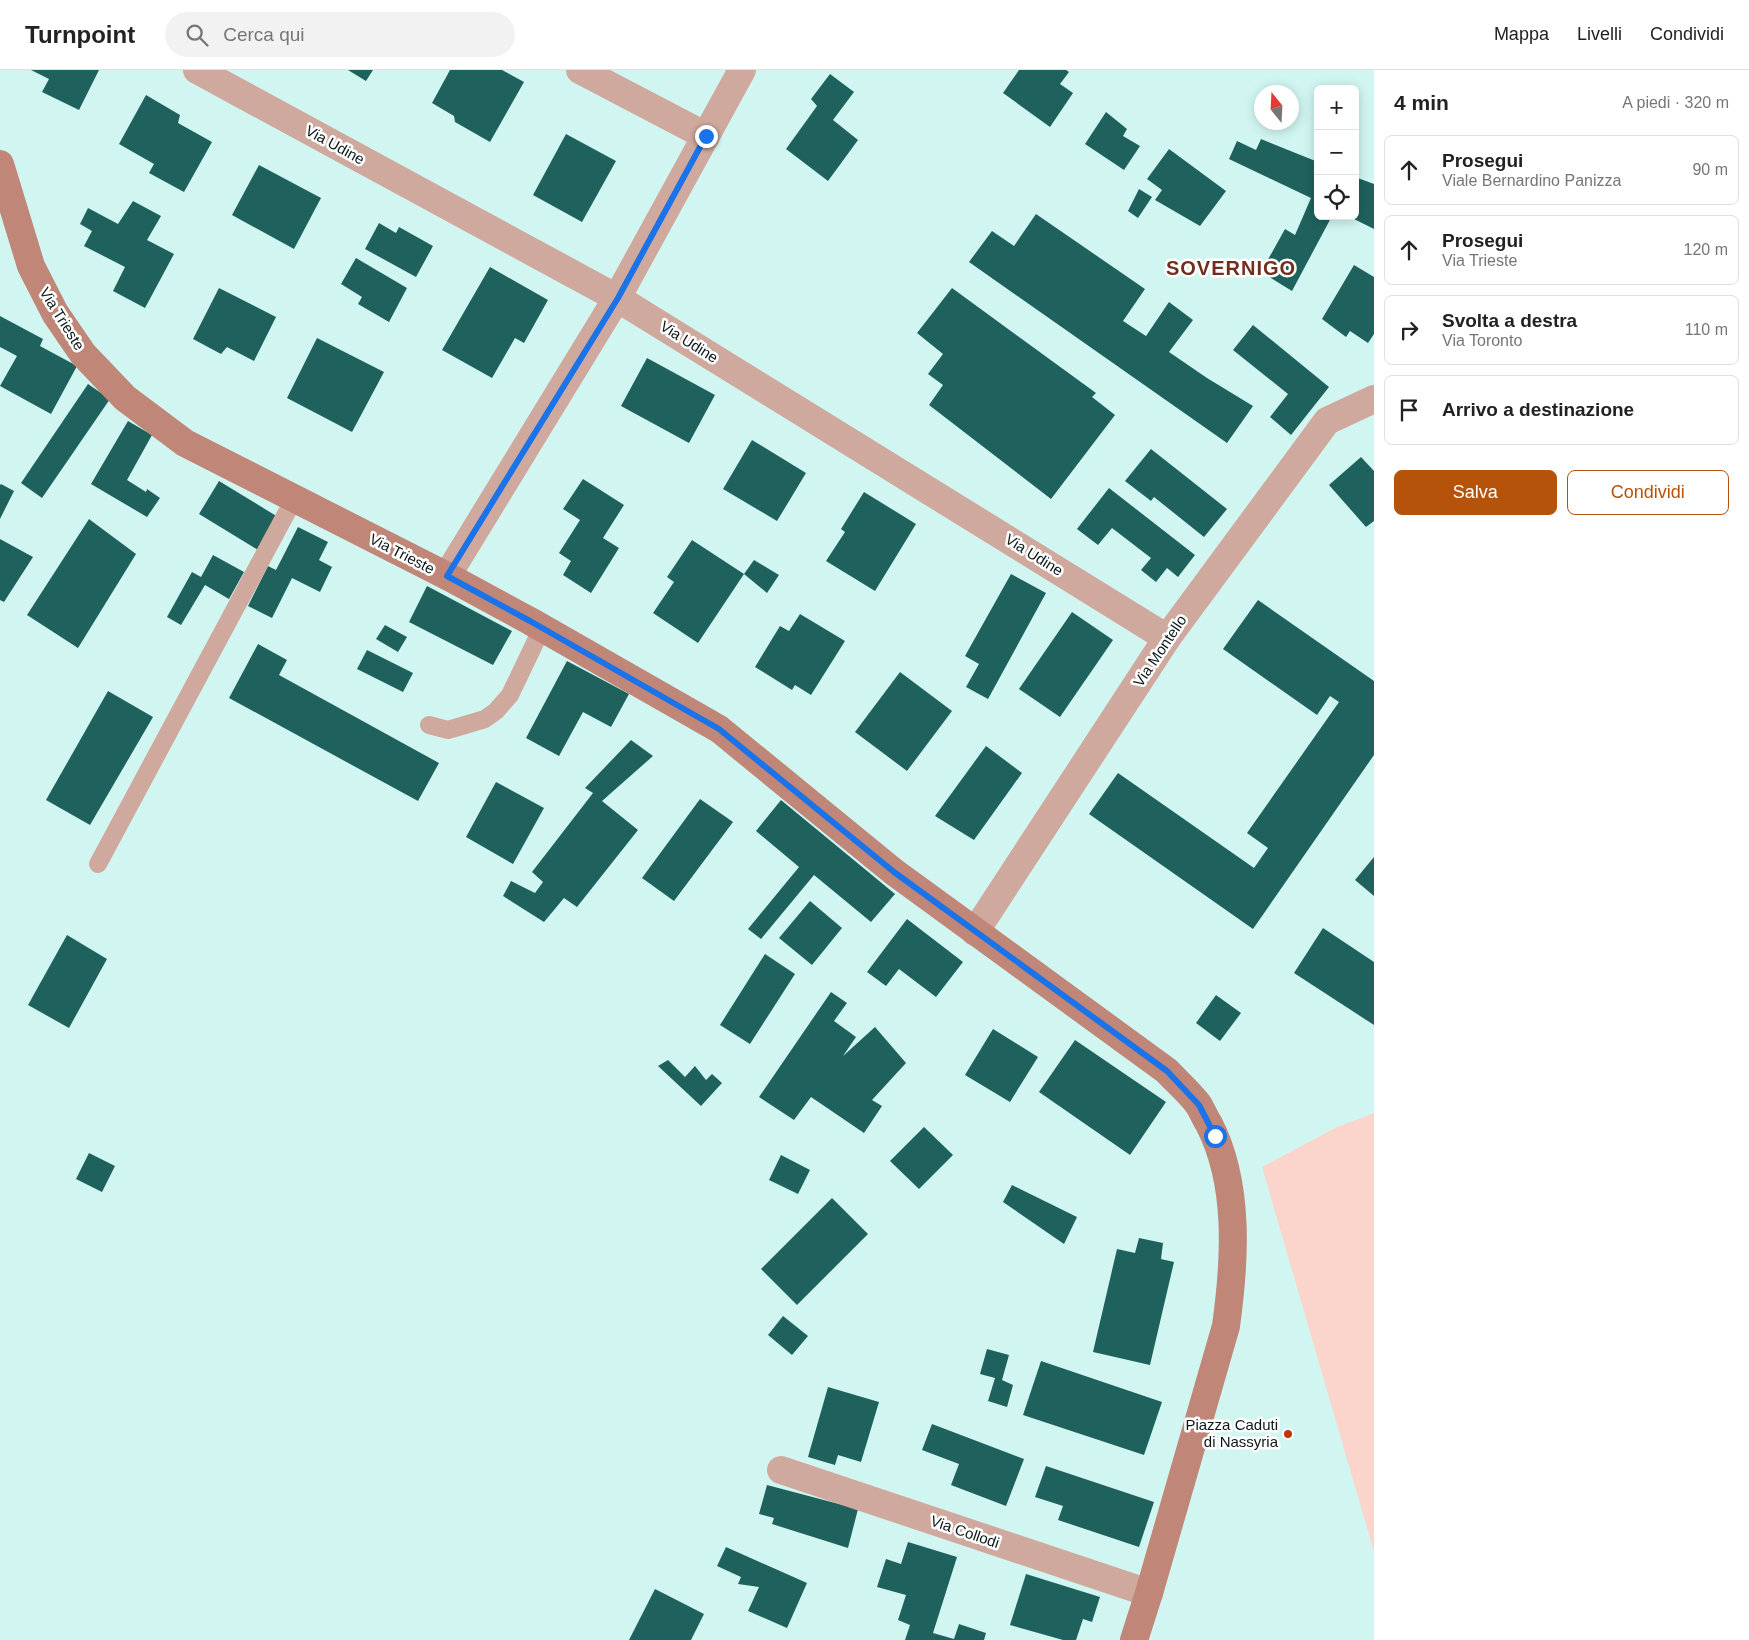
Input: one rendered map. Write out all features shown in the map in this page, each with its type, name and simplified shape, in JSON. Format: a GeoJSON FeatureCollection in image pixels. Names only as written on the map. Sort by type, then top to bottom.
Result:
{"type":"FeatureCollection","features":[{"type":"Feature","properties":{"kind":"street","name":"Via Udine"},"geometry":{"type":"LineString","coordinates":[[197,70],[618,298],[1168,638]]}},
{"type":"Feature","properties":{"kind":"street"},"geometry":{"type":"LineString","coordinates":[[580,70],[706,136]]}},
{"type":"Feature","properties":{"kind":"street"},"geometry":{"type":"LineString","coordinates":[[447,576],[618,298],[742,70]]}},
{"type":"Feature","properties":{"kind":"street","name":"Via Trieste"},"geometry":{"type":"LineString","coordinates":[[0,164],[31,266],[55,313],[83,354],[125,398],[185,443],[447,576],[719,729],[894,872],[1167,1071],[1199,1105],[1215,1136],[1226,1171],[1232,1215],[1232,1284],[1226,1326],[1134,1640]]}},
{"type":"Feature","properties":{"kind":"street","name":"Via Montello"},"geometry":{"type":"LineString","coordinates":[[975,932],[1168,638],[1327,421],[1374,399]]}},
{"type":"Feature","properties":{"kind":"street","name":"Via Collodi"},"geometry":{"type":"LineString","coordinates":[[781,1470],[1149,1593]]}},
{"type":"Feature","properties":{"kind":"lane"},"geometry":{"type":"LineString","coordinates":[[98,864],[294,499]]}},
{"type":"Feature","properties":{"kind":"lane"},"geometry":{"type":"LineString","coordinates":[[429,725],[448,730],[485,719],[496,711],[510,695],[542,628]]}},
{"type":"Feature","properties":{"kind":"shaded area"},"geometry":{"type":"Polygon","coordinates":[[[1374,1113],[1374,1552],[1262,1167],[1337,1127],[1374,1113]]]}},
{"type":"Feature","properties":{"kind":"building"},"geometry":{"type":"Polygon","coordinates":[[[31,70],[99,70],[79,110],[42,92],[49,79],[31,70]]]}},
{"type":"Feature","properties":{"kind":"building"},"geometry":{"type":"Polygon","coordinates":[[[348,70],[373,70],[366,81],[348,70]]]}},
{"type":"Feature","properties":{"kind":"building"},"geometry":{"type":"Polygon","coordinates":[[[450,70],[502,70],[524,82],[490,142],[455,122],[454,116],[432,103],[450,70]]]}},
{"type":"Feature","properties":{"kind":"building"},"geometry":{"type":"Polygon","coordinates":[[[1019,70],[1066,70],[1069,72],[1060,84],[1073,93],[1050,127],[1003,93],[1019,70]]]}},
{"type":"Feature","properties":{"kind":"building"},"geometry":{"type":"Polygon","coordinates":[[[830,74],[854,92],[833,120],[858,140],[828,181],[786,149],[817,106],[811,99],[830,74]]]}},
{"type":"Feature","properties":{"kind":"building"},"geometry":{"type":"Polygon","coordinates":[[[146,95],[180,115],[178,123],[212,142],[184,192],[149,173],[154,164],[119,144],[146,95]]]}},
{"type":"Feature","properties":{"kind":"building"},"geometry":{"type":"Polygon","coordinates":[[[1106,112],[1127,129],[1123,136],[1140,146],[1124,170],[1085,144],[1106,112]]]}},
{"type":"Feature","properties":{"kind":"building"},"geometry":{"type":"Polygon","coordinates":[[[566,134],[616,161],[582,222],[533,195],[566,134]]]}},
{"type":"Feature","properties":{"kind":"building"},"geometry":{"type":"Polygon","coordinates":[[[1261,139],[1314,160],[1314,220],[1330,220],[1292,291],[1261,272],[1285,229],[1295,235],[1311,198],[1229,159],[1237,141],[1256,150],[1261,139]]]}},
{"type":"Feature","properties":{"kind":"building"},"geometry":{"type":"Polygon","coordinates":[[[1169,149],[1226,191],[1200,226],[1155,200],[1162,190],[1147,179],[1169,149]]]}},
{"type":"Feature","properties":{"kind":"building"},"geometry":{"type":"Polygon","coordinates":[[[259,165],[321,198],[294,249],[232,215],[259,165]]]}},
{"type":"Feature","properties":{"kind":"building"},"geometry":{"type":"Polygon","coordinates":[[[1359,178],[1374,184],[1374,229],[1356,220],[1359,220],[1359,178]]]}},
{"type":"Feature","properties":{"kind":"building"},"geometry":{"type":"Polygon","coordinates":[[[1139,189],[1152,197],[1138,218],[1128,211],[1139,189]]]}},
{"type":"Feature","properties":{"kind":"building"},"geometry":{"type":"Polygon","coordinates":[[[133,201],[161,216],[147,240],[174,254],[145,308],[113,291],[125,267],[84,246],[92,231],[80,224],[88,208],[118,224],[133,201]]]}},
{"type":"Feature","properties":{"kind":"building"},"geometry":{"type":"Polygon","coordinates":[[[1036,214],[1145,289],[1123,321],[1146,336],[1169,302],[1193,320],[1169,352],[1253,406],[1227,443],[969,262],[992,231],[1014,246],[1036,214]]]}},
{"type":"Feature","properties":{"kind":"building"},"geometry":{"type":"Polygon","coordinates":[[[379,223],[396,233],[399,227],[433,246],[416,277],[365,249],[379,223]]]}},
{"type":"Feature","properties":{"kind":"building"},"geometry":{"type":"Polygon","coordinates":[[[356,258],[407,288],[389,322],[358,304],[362,297],[341,284],[356,258]]]}},
{"type":"Feature","properties":{"kind":"building"},"geometry":{"type":"Polygon","coordinates":[[[1354,265],[1374,277],[1374,334],[1368,343],[1350,331],[1346,337],[1322,319],[1354,265]]]}},
{"type":"Feature","properties":{"kind":"building"},"geometry":{"type":"Polygon","coordinates":[[[490,267],[548,300],[524,343],[515,338],[492,378],[442,350],[490,267]]]}},
{"type":"Feature","properties":{"kind":"building"},"geometry":{"type":"Polygon","coordinates":[[[219,288],[276,317],[254,361],[227,347],[221,354],[193,339],[219,288]]]}},
{"type":"Feature","properties":{"kind":"building"},"geometry":{"type":"Polygon","coordinates":[[[952,288],[1096,393],[1092,397],[1115,415],[1051,499],[929,405],[943,385],[928,374],[943,354],[917,333],[952,288]]]}},
{"type":"Feature","properties":{"kind":"building"},"geometry":{"type":"Polygon","coordinates":[[[0,316],[43,339],[40,346],[77,366],[51,414],[0,386],[17,356],[0,347],[0,316]]]}},
{"type":"Feature","properties":{"kind":"building"},"geometry":{"type":"Polygon","coordinates":[[[1253,325],[1329,387],[1291,435],[1270,417],[1288,394],[1233,350],[1253,325]]]}},
{"type":"Feature","properties":{"kind":"building"},"geometry":{"type":"Polygon","coordinates":[[[317,338],[384,372],[352,432],[287,398],[317,338]]]}},
{"type":"Feature","properties":{"kind":"building"},"geometry":{"type":"Polygon","coordinates":[[[647,358],[715,395],[689,443],[621,406],[647,358]]]}},
{"type":"Feature","properties":{"kind":"building"},"geometry":{"type":"Polygon","coordinates":[[[88,384],[110,399],[42,498],[21,483],[88,384]]]}},
{"type":"Feature","properties":{"kind":"building"},"geometry":{"type":"Polygon","coordinates":[[[128,421],[152,435],[127,480],[146,492],[147,489],[160,498],[147,517],[91,484],[128,421]]]}},
{"type":"Feature","properties":{"kind":"building"},"geometry":{"type":"Polygon","coordinates":[[[752,440],[806,473],[777,521],[723,489],[752,440]]]}},
{"type":"Feature","properties":{"kind":"building"},"geometry":{"type":"Polygon","coordinates":[[[1151,449],[1227,509],[1204,537],[1154,497],[1151,501],[1125,481],[1151,449]]]}},
{"type":"Feature","properties":{"kind":"building"},"geometry":{"type":"Polygon","coordinates":[[[1361,457],[1374,471],[1374,521],[1366,527],[1329,485],[1361,457]]]}},
{"type":"Feature","properties":{"kind":"building"},"geometry":{"type":"Polygon","coordinates":[[[583,479],[624,505],[603,538],[619,548],[591,593],[563,575],[571,561],[559,553],[580,520],[563,509],[583,479]]]}},
{"type":"Feature","properties":{"kind":"building"},"geometry":{"type":"Polygon","coordinates":[[[219,481],[278,517],[258,550],[199,514],[219,481]]]}},
{"type":"Feature","properties":{"kind":"building"},"geometry":{"type":"Polygon","coordinates":[[[0,485],[14,491],[0,519],[0,485]]]}},
{"type":"Feature","properties":{"kind":"building"},"geometry":{"type":"Polygon","coordinates":[[[1109,488],[1195,555],[1178,577],[1167,568],[1156,582],[1141,570],[1151,558],[1112,528],[1098,545],[1077,529],[1109,488]]]}},
{"type":"Feature","properties":{"kind":"building"},"geometry":{"type":"Polygon","coordinates":[[[864,492],[916,524],[875,591],[826,561],[845,532],[841,529],[864,492]]]}},
{"type":"Feature","properties":{"kind":"building"},"geometry":{"type":"Polygon","coordinates":[[[89,519],[136,554],[78,648],[27,615],[89,519]]]}},
{"type":"Feature","properties":{"kind":"building"},"geometry":{"type":"Polygon","coordinates":[[[298,527],[328,542],[319,560],[332,567],[320,592],[292,578],[272,618],[248,606],[268,566],[276,570],[298,527]]]}},
{"type":"Feature","properties":{"kind":"building"},"geometry":{"type":"Polygon","coordinates":[[[0,539],[33,557],[4,602],[0,600],[0,539]]]}},
{"type":"Feature","properties":{"kind":"building"},"geometry":{"type":"Polygon","coordinates":[[[692,540],[744,574],[698,643],[653,613],[674,582],[667,577],[692,540]]]}},
{"type":"Feature","properties":{"kind":"building"},"geometry":{"type":"Polygon","coordinates":[[[213,555],[244,572],[229,599],[205,585],[181,625],[167,617],[192,572],[201,577],[213,555]]]}},
{"type":"Feature","properties":{"kind":"building"},"geometry":{"type":"Polygon","coordinates":[[[754,560],[779,575],[767,593],[744,574],[754,560]]]}},
{"type":"Feature","properties":{"kind":"building"},"geometry":{"type":"Polygon","coordinates":[[[1011,574],[1046,593],[988,699],[966,687],[979,664],[965,656],[1011,574]]]}},
{"type":"Feature","properties":{"kind":"building"},"geometry":{"type":"Polygon","coordinates":[[[427,586],[512,631],[493,665],[409,622],[427,586]]]}},
{"type":"Feature","properties":{"kind":"building"},"geometry":{"type":"Polygon","coordinates":[[[1258,600],[1374,681],[1374,755],[1253,929],[1089,814],[1118,773],[1254,868],[1268,848],[1247,833],[1339,702],[1330,696],[1317,715],[1223,649],[1258,600]]]}},
{"type":"Feature","properties":{"kind":"building"},"geometry":{"type":"Polygon","coordinates":[[[1072,612],[1113,640],[1060,717],[1019,689],[1072,612]]]}},
{"type":"Feature","properties":{"kind":"building"},"geometry":{"type":"Polygon","coordinates":[[[800,614],[845,641],[811,695],[795,685],[792,690],[755,667],[780,626],[789,631],[800,614]]]}},
{"type":"Feature","properties":{"kind":"building"},"geometry":{"type":"Polygon","coordinates":[[[385,625],[407,637],[398,652],[376,639],[385,625]]]}},
{"type":"Feature","properties":{"kind":"building"},"geometry":{"type":"Polygon","coordinates":[[[258,644],[287,660],[279,675],[439,763],[418,801],[229,698],[258,644]]]}},
{"type":"Feature","properties":{"kind":"building"},"geometry":{"type":"Polygon","coordinates":[[[367,650],[413,673],[403,692],[357,669],[367,650]]]}},
{"type":"Feature","properties":{"kind":"building"},"geometry":{"type":"Polygon","coordinates":[[[567,661],[629,694],[611,727],[583,712],[559,756],[526,738],[567,661]]]}},
{"type":"Feature","properties":{"kind":"building"},"geometry":{"type":"Polygon","coordinates":[[[900,672],[952,711],[907,771],[855,732],[900,672]]]}},
{"type":"Feature","properties":{"kind":"building"},"geometry":{"type":"Polygon","coordinates":[[[108,691],[153,717],[90,825],[46,800],[108,691]]]}},
{"type":"Feature","properties":{"kind":"building"},"geometry":{"type":"Polygon","coordinates":[[[631,740],[653,756],[602,801],[638,830],[577,907],[564,898],[544,922],[503,896],[511,881],[535,893],[543,882],[532,872],[593,793],[585,788],[631,740]]]}},
{"type":"Feature","properties":{"kind":"building"},"geometry":{"type":"Polygon","coordinates":[[[986,746],[1022,773],[974,840],[935,816],[986,746]]]}},
{"type":"Feature","properties":{"kind":"building"},"geometry":{"type":"Polygon","coordinates":[[[496,782],[544,808],[513,864],[466,837],[496,782]]]}},
{"type":"Feature","properties":{"kind":"building"},"geometry":{"type":"Polygon","coordinates":[[[700,799],[733,822],[674,901],[642,878],[700,799]]]}},
{"type":"Feature","properties":{"kind":"building"},"geometry":{"type":"Polygon","coordinates":[[[781,800],[895,894],[871,922],[814,875],[761,939],[748,929],[799,867],[756,831],[781,800]]]}},
{"type":"Feature","properties":{"kind":"building"},"geometry":{"type":"Polygon","coordinates":[[[1374,857],[1374,896],[1355,880],[1374,857]]]}},
{"type":"Feature","properties":{"kind":"building"},"geometry":{"type":"Polygon","coordinates":[[[810,901],[842,928],[812,965],[779,938],[810,901]]]}},
{"type":"Feature","properties":{"kind":"building"},"geometry":{"type":"Polygon","coordinates":[[[907,919],[963,962],[936,997],[899,969],[886,986],[867,972],[907,919]]]}},
{"type":"Feature","properties":{"kind":"building"},"geometry":{"type":"Polygon","coordinates":[[[1323,928],[1374,962],[1374,1025],[1294,973],[1323,928]]]}},
{"type":"Feature","properties":{"kind":"building"},"geometry":{"type":"Polygon","coordinates":[[[67,935],[107,959],[69,1028],[28,1005],[67,935]]]}},
{"type":"Feature","properties":{"kind":"building"},"geometry":{"type":"Polygon","coordinates":[[[765,954],[795,974],[750,1044],[720,1025],[765,954]]]}},
{"type":"Feature","properties":{"kind":"building"},"geometry":{"type":"Polygon","coordinates":[[[831,992],[847,1003],[834,1021],[856,1037],[843,1056],[875,1027],[906,1063],[872,1100],[882,1106],[864,1133],[811,1097],[794,1120],[759,1097],[831,992]]]}},
{"type":"Feature","properties":{"kind":"building"},"geometry":{"type":"Polygon","coordinates":[[[1216,995],[1241,1013],[1220,1041],[1196,1023],[1216,995]]]}},
{"type":"Feature","properties":{"kind":"building"},"geometry":{"type":"Polygon","coordinates":[[[993,1029],[1038,1057],[1010,1102],[965,1075],[993,1029]]]}},
{"type":"Feature","properties":{"kind":"building"},"geometry":{"type":"Polygon","coordinates":[[[1075,1040],[1166,1102],[1130,1155],[1039,1092],[1075,1040]]]}},
{"type":"Feature","properties":{"kind":"building"},"geometry":{"type":"Polygon","coordinates":[[[668,1060],[685,1077],[695,1066],[706,1080],[712,1074],[722,1083],[701,1106],[658,1066],[668,1060]]]}},
{"type":"Feature","properties":{"kind":"building"},"geometry":{"type":"Polygon","coordinates":[[[924,1127],[953,1155],[919,1189],[890,1161],[924,1127]]]}},
{"type":"Feature","properties":{"kind":"building"},"geometry":{"type":"Polygon","coordinates":[[[89,1153],[115,1166],[102,1192],[76,1179],[89,1153]]]}},
{"type":"Feature","properties":{"kind":"building"},"geometry":{"type":"Polygon","coordinates":[[[781,1155],[810,1170],[798,1194],[769,1180],[781,1155]]]}},
{"type":"Feature","properties":{"kind":"building"},"geometry":{"type":"Polygon","coordinates":[[[1012,1185],[1077,1217],[1064,1244],[1003,1202],[1012,1185]]]}},
{"type":"Feature","properties":{"kind":"building"},"geometry":{"type":"Polygon","coordinates":[[[832,1198],[868,1234],[797,1305],[761,1269],[832,1198]]]}},
{"type":"Feature","properties":{"kind":"building"},"geometry":{"type":"Polygon","coordinates":[[[1139,1238],[1163,1243],[1161,1259],[1174,1262],[1150,1365],[1093,1352],[1117,1249],[1135,1253],[1139,1238]]]}},
{"type":"Feature","properties":{"kind":"building"},"geometry":{"type":"Polygon","coordinates":[[[783,1316],[808,1336],[792,1355],[768,1335],[783,1316]]]}},
{"type":"Feature","properties":{"kind":"building"},"geometry":{"type":"Polygon","coordinates":[[[987,1349],[1009,1355],[1002,1380],[1013,1385],[1007,1407],[988,1401],[995,1378],[980,1374],[987,1349]]]}},
{"type":"Feature","properties":{"kind":"building"},"geometry":{"type":"Polygon","coordinates":[[[1041,1361],[1162,1402],[1144,1455],[1023,1415],[1041,1361]]]}},
{"type":"Feature","properties":{"kind":"building"},"geometry":{"type":"Polygon","coordinates":[[[828,1387],[879,1402],[861,1462],[838,1455],[835,1465],[808,1457],[828,1387]]]}},
{"type":"Feature","properties":{"kind":"building"},"geometry":{"type":"Polygon","coordinates":[[[932,1424],[1024,1459],[1006,1506],[951,1485],[959,1464],[922,1450],[932,1424]]]}},
{"type":"Feature","properties":{"kind":"building"},"geometry":{"type":"Polygon","coordinates":[[[1046,1466],[1154,1502],[1139,1547],[1058,1520],[1063,1506],[1035,1497],[1046,1466]]]}},
{"type":"Feature","properties":{"kind":"building"},"geometry":{"type":"Polygon","coordinates":[[[767,1485],[858,1509],[848,1548],[772,1524],[774,1518],[759,1514],[767,1485]]]}},
{"type":"Feature","properties":{"kind":"building"},"geometry":{"type":"Polygon","coordinates":[[[908,1542],[957,1557],[933,1633],[954,1639],[959,1624],[986,1633],[984,1640],[905,1640],[910,1625],[898,1620],[906,1595],[877,1587],[886,1559],[901,1564],[908,1542]]]}},
{"type":"Feature","properties":{"kind":"building"},"geometry":{"type":"Polygon","coordinates":[[[726,1547],[807,1583],[787,1628],[748,1611],[759,1587],[738,1584],[741,1577],[717,1566],[726,1547]]]}},
{"type":"Feature","properties":{"kind":"building"},"geometry":{"type":"Polygon","coordinates":[[[1026,1574],[1100,1597],[1092,1622],[1083,1619],[1076,1640],[1063,1640],[1010,1625],[1026,1574]]]}},
{"type":"Feature","properties":{"kind":"building"},"geometry":{"type":"Polygon","coordinates":[[[655,1589],[704,1614],[691,1640],[629,1640],[655,1589]]]}},
{"type":"Feature","properties":{"kind":"place","name":"Piazza Caduti di Nassyria"},"geometry":{"type":"Point","coordinates":[1288,1434]}},
{"type":"Feature","properties":{"kind":"district","name":"SOVERNIGO"},"geometry":{"type":"Point","coordinates":[1231,268]}},
{"type":"Feature","properties":{"kind":"route"},"geometry":{"type":"LineString","coordinates":[[706,136],[618,298],[447,576],[719,729],[894,872],[1167,1071],[1199,1105],[1215,1136]]}}]}
